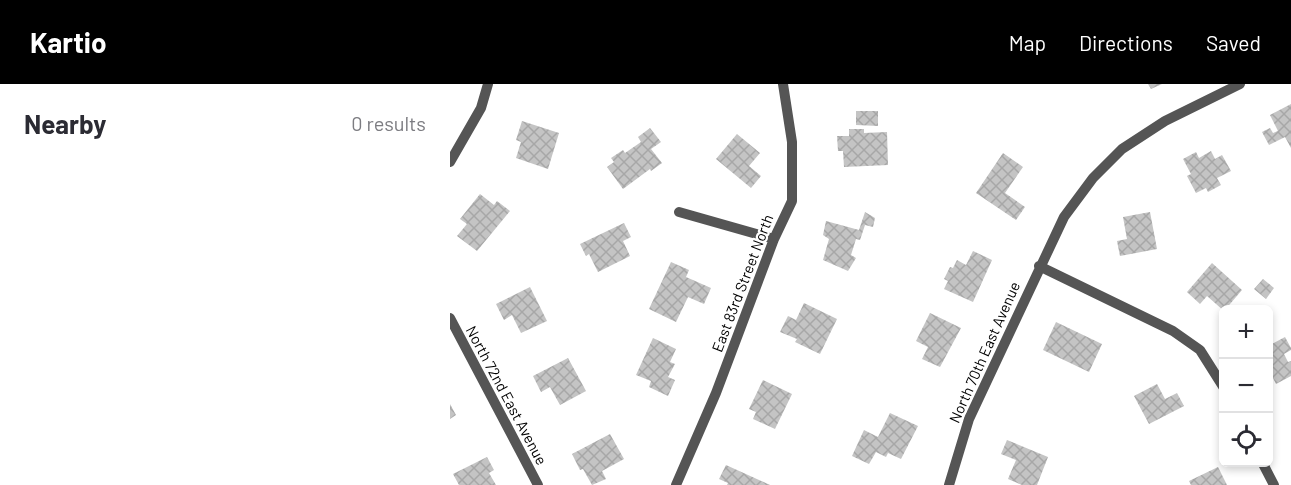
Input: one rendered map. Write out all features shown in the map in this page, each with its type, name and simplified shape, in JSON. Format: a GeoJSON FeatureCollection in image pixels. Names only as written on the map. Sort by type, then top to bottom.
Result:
{"type":"FeatureCollection","features":[{"type":"Feature","properties":{"kind":"street"},"geometry":{"type":"LineString","coordinates":[[450,162],[481,108],[488,84]]}},
{"type":"Feature","properties":{"kind":"street","name":"East 83rd Street North"},"geometry":{"type":"LineString","coordinates":[[676,485],[716,393],[774,239],[792,201],[792,142],[783,84]]}},
{"type":"Feature","properties":{"kind":"street","name":"North 70th East Avenue"},"geometry":{"type":"LineString","coordinates":[[949,485],[969,419],[1064,217],[1093,178],[1122,149],[1165,121],[1240,84]]}},
{"type":"Feature","properties":{"kind":"street"},"geometry":{"type":"LineString","coordinates":[[679,212],[774,239]]}},
{"type":"Feature","properties":{"kind":"street"},"geometry":{"type":"LineString","coordinates":[[1039,266],[1173,331],[1200,350],[1219,380]]}},
{"type":"Feature","properties":{"kind":"street","name":"North 72nd East Avenue"},"geometry":{"type":"LineString","coordinates":[[450,318],[538,485]]}},
{"type":"Feature","properties":{"kind":"street"},"geometry":{"type":"LineString","coordinates":[[1265,467],[1274,485]]}},
{"type":"Feature","properties":{"kind":"building"},"geometry":{"type":"Polygon","coordinates":[[[1148,84],[1162,84],[1151,89],[1148,84]]]}},
{"type":"Feature","properties":{"kind":"building"},"geometry":{"type":"Polygon","coordinates":[[[1291,104],[1291,148],[1285,137],[1269,145],[1262,132],[1270,128],[1273,133],[1278,131],[1270,115],[1291,104]]]}},
{"type":"Feature","properties":{"kind":"building"},"geometry":{"type":"Polygon","coordinates":[[[856,111],[878,111],[878,126],[856,125],[856,111]]]}},
{"type":"Feature","properties":{"kind":"building"},"geometry":{"type":"Polygon","coordinates":[[[522,121],[559,133],[548,169],[516,158],[521,142],[516,140],[522,121]]]}},
{"type":"Feature","properties":{"kind":"building"},"geometry":{"type":"Polygon","coordinates":[[[650,128],[661,142],[651,149],[662,163],[623,189],[607,167],[614,162],[611,158],[623,150],[625,153],[641,142],[638,137],[650,128]]]}},
{"type":"Feature","properties":{"kind":"building"},"geometry":{"type":"Polygon","coordinates":[[[849,129],[864,129],[864,133],[887,132],[888,165],[844,167],[843,151],[838,151],[837,136],[849,136],[849,129]]]}},
{"type":"Feature","properties":{"kind":"building"},"geometry":{"type":"Polygon","coordinates":[[[737,134],[760,153],[749,166],[761,176],[751,188],[716,159],[737,134]]]}},
{"type":"Feature","properties":{"kind":"building"},"geometry":{"type":"Polygon","coordinates":[[[1211,151],[1215,159],[1222,155],[1231,171],[1217,178],[1221,185],[1208,192],[1206,188],[1196,193],[1187,176],[1191,174],[1183,159],[1196,152],[1199,158],[1211,151]]]}},
{"type":"Feature","properties":{"kind":"building"},"geometry":{"type":"Polygon","coordinates":[[[1003,153],[1023,167],[1005,193],[1025,207],[1016,220],[976,193],[1003,153]]]}},
{"type":"Feature","properties":{"kind":"building"},"geometry":{"type":"Polygon","coordinates":[[[480,194],[494,205],[497,201],[510,211],[477,251],[457,236],[467,224],[460,219],[480,194]]]}},
{"type":"Feature","properties":{"kind":"building"},"geometry":{"type":"Polygon","coordinates":[[[865,212],[875,218],[873,227],[865,225],[860,240],[856,239],[851,255],[856,258],[848,271],[823,260],[829,239],[823,235],[826,221],[859,230],[865,212]]]}},
{"type":"Feature","properties":{"kind":"building"},"geometry":{"type":"Polygon","coordinates":[[[1150,212],[1157,249],[1120,256],[1117,241],[1127,239],[1123,217],[1150,212]]]}},
{"type":"Feature","properties":{"kind":"building"},"geometry":{"type":"Polygon","coordinates":[[[624,223],[631,237],[623,241],[630,256],[598,272],[589,254],[586,256],[580,244],[624,223]]]}},
{"type":"Feature","properties":{"kind":"building"},"geometry":{"type":"Polygon","coordinates":[[[973,251],[992,260],[973,302],[944,289],[948,281],[944,279],[950,267],[953,268],[957,260],[966,265],[973,251]]]}},
{"type":"Feature","properties":{"kind":"building"},"geometry":{"type":"Polygon","coordinates":[[[671,262],[689,270],[686,277],[711,288],[704,304],[688,297],[676,322],[649,309],[671,262]]]}},
{"type":"Feature","properties":{"kind":"building"},"geometry":{"type":"Polygon","coordinates":[[[1212,263],[1242,290],[1229,305],[1219,307],[1207,296],[1200,304],[1187,292],[1212,263]]]}},
{"type":"Feature","properties":{"kind":"building"},"geometry":{"type":"Polygon","coordinates":[[[1263,279],[1274,288],[1266,299],[1254,289],[1263,279]]]}},
{"type":"Feature","properties":{"kind":"building"},"geometry":{"type":"Polygon","coordinates":[[[530,287],[547,321],[521,333],[512,315],[504,320],[496,304],[530,287]]]}},
{"type":"Feature","properties":{"kind":"building"},"geometry":{"type":"Polygon","coordinates":[[[804,303],[837,319],[820,354],[795,342],[797,339],[780,332],[788,316],[796,320],[804,303]]]}},
{"type":"Feature","properties":{"kind":"building"},"geometry":{"type":"Polygon","coordinates":[[[930,313],[961,328],[940,367],[922,359],[928,347],[916,341],[930,313]]]}},
{"type":"Feature","properties":{"kind":"building"},"geometry":{"type":"Polygon","coordinates":[[[1056,322],[1102,344],[1089,372],[1043,350],[1056,322]]]}},
{"type":"Feature","properties":{"kind":"building"},"geometry":{"type":"Polygon","coordinates":[[[1285,337],[1291,348],[1284,354],[1288,362],[1291,361],[1291,376],[1276,384],[1273,378],[1273,343],[1285,337]]]}},
{"type":"Feature","properties":{"kind":"building"},"geometry":{"type":"Polygon","coordinates":[[[653,338],[676,349],[670,362],[675,364],[668,377],[675,380],[668,396],[649,387],[651,381],[636,375],[653,338]]]}},
{"type":"Feature","properties":{"kind":"building"},"geometry":{"type":"Polygon","coordinates":[[[568,358],[586,391],[560,405],[550,387],[541,392],[533,376],[568,358]]]}},
{"type":"Feature","properties":{"kind":"building"},"geometry":{"type":"Polygon","coordinates":[[[763,380],[792,394],[775,429],[753,419],[756,412],[749,409],[763,380]]]}},
{"type":"Feature","properties":{"kind":"building"},"geometry":{"type":"Polygon","coordinates":[[[1157,384],[1165,399],[1177,393],[1184,406],[1149,424],[1134,396],[1157,384]]]}},
{"type":"Feature","properties":{"kind":"building"},"geometry":{"type":"Polygon","coordinates":[[[450,404],[456,415],[450,419],[450,404]]]}},
{"type":"Feature","properties":{"kind":"building"},"geometry":{"type":"Polygon","coordinates":[[[890,413],[918,426],[901,459],[888,453],[886,457],[876,452],[869,464],[852,456],[864,430],[878,437],[890,413]]]}},
{"type":"Feature","properties":{"kind":"building"},"geometry":{"type":"Polygon","coordinates":[[[610,434],[624,459],[602,471],[606,479],[592,485],[583,469],[580,470],[572,454],[610,434]]]}},
{"type":"Feature","properties":{"kind":"building"},"geometry":{"type":"Polygon","coordinates":[[[1007,440],[1048,457],[1037,485],[1022,485],[1008,479],[1016,460],[1001,454],[1007,440]]]}},
{"type":"Feature","properties":{"kind":"building"},"geometry":{"type":"Polygon","coordinates":[[[487,457],[494,470],[489,473],[496,485],[459,485],[453,474],[487,457]]]}},
{"type":"Feature","properties":{"kind":"building"},"geometry":{"type":"Polygon","coordinates":[[[726,465],[770,485],[727,485],[728,483],[719,479],[726,465]]]}},
{"type":"Feature","properties":{"kind":"building"},"geometry":{"type":"Polygon","coordinates":[[[1218,467],[1227,485],[1191,485],[1189,481],[1218,467]]]}}]}
